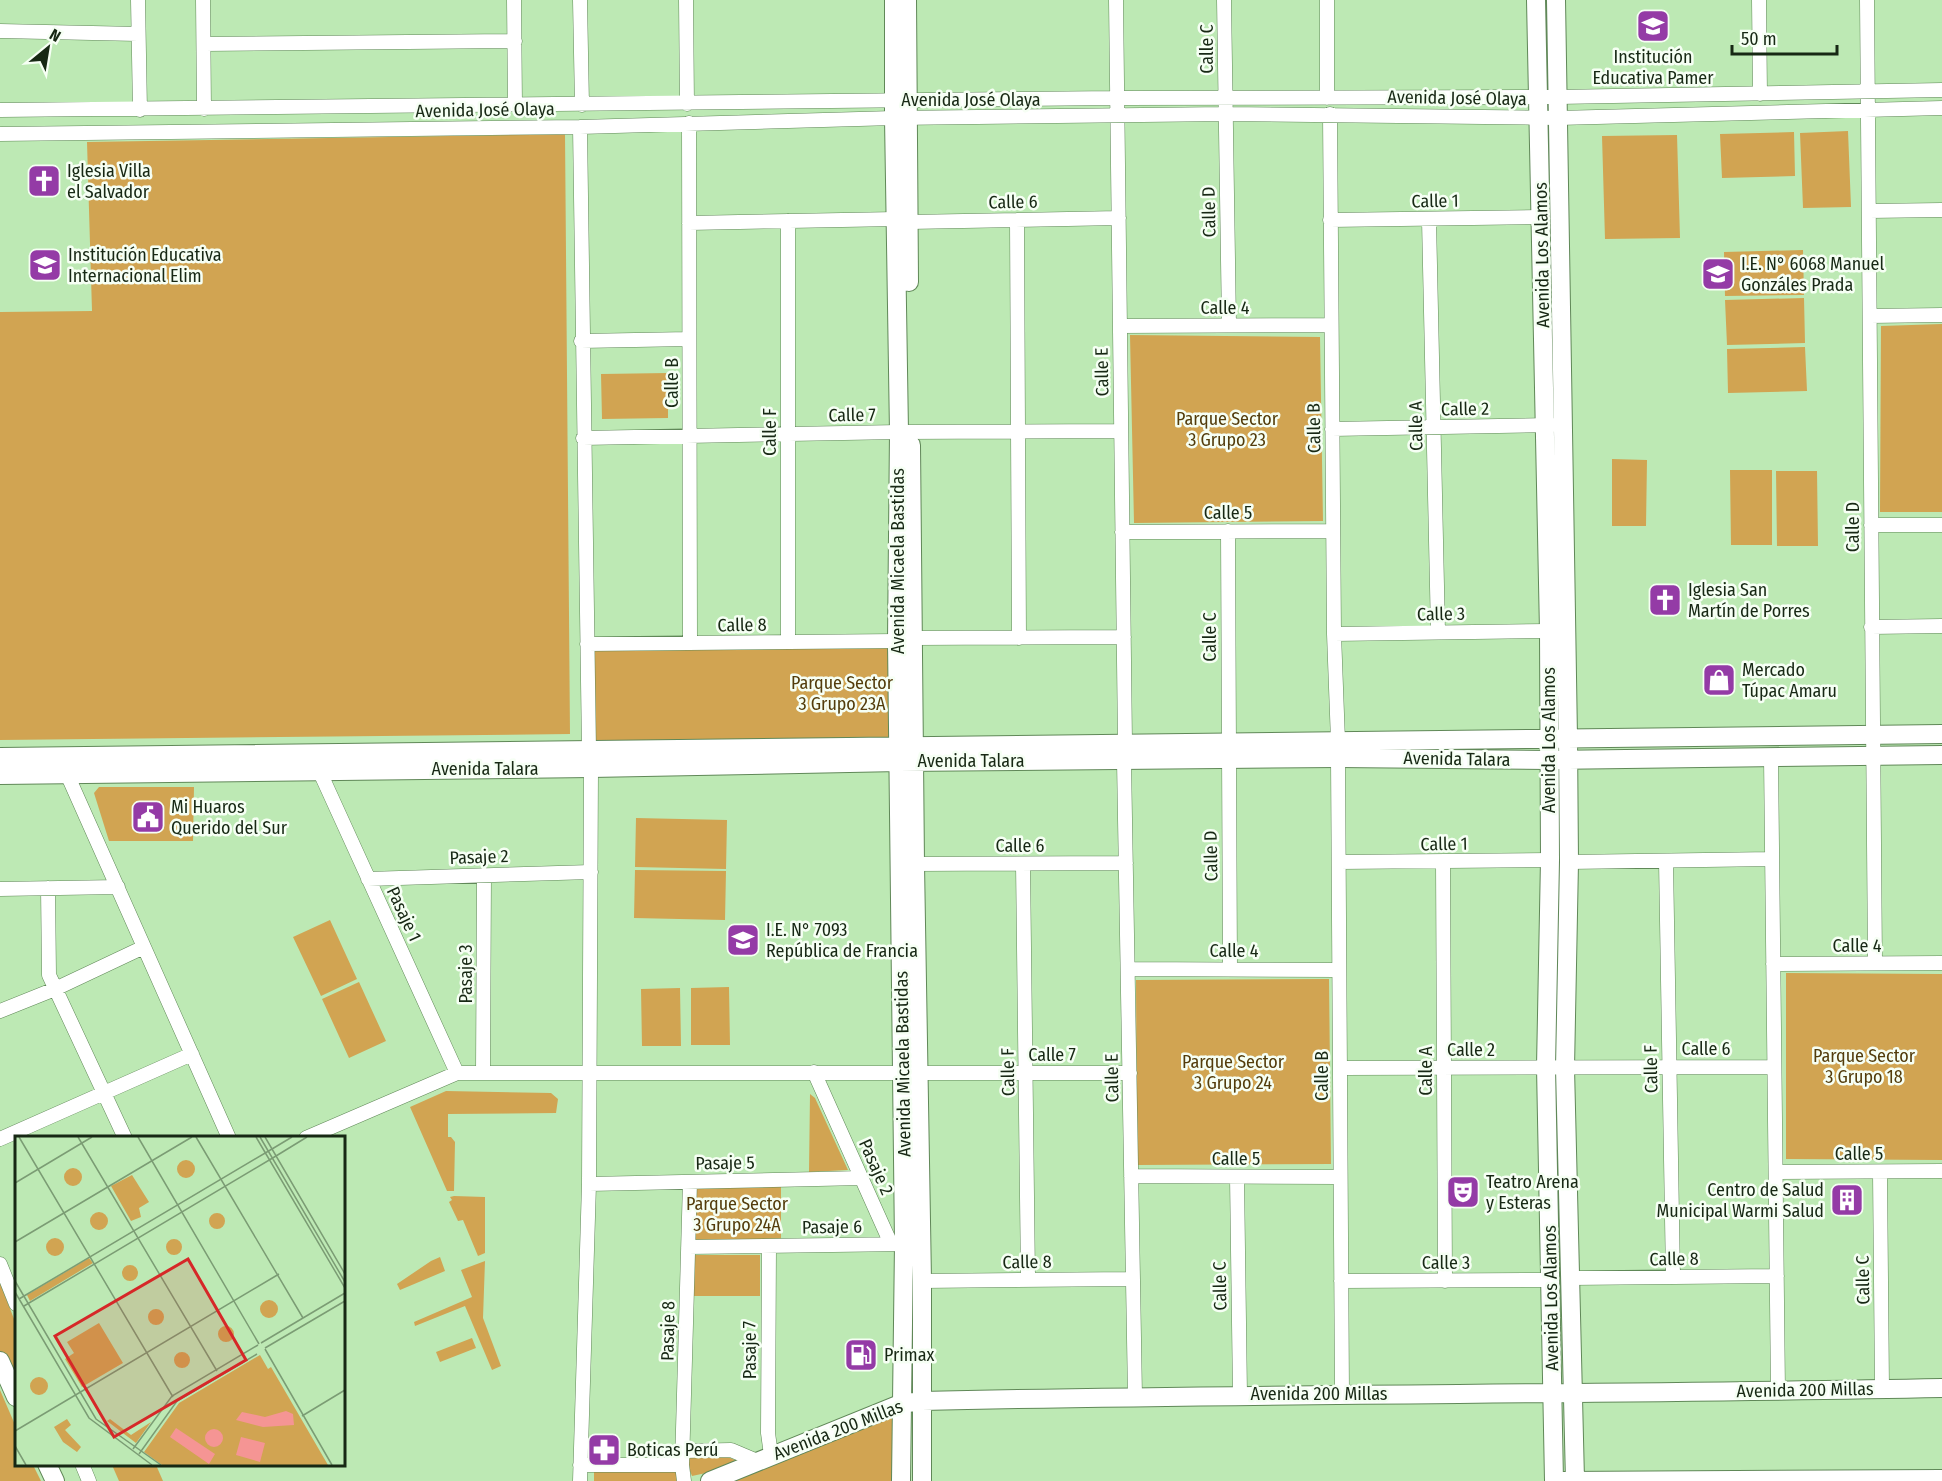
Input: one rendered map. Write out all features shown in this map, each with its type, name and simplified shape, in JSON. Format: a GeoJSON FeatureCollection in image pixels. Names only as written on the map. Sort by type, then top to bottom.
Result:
{"type":"FeatureCollection","features":[{"type":"Feature","properties":{"kind":"street"},"geometry":{"type":"LineString","coordinates":[[138,0],[140,110]]}},
{"type":"Feature","properties":{"kind":"street"},"geometry":{"type":"LineString","coordinates":[[203,0],[204,109]]}},
{"type":"Feature","properties":{"kind":"street"},"geometry":{"type":"LineString","coordinates":[[514,0],[515,105]]}},
{"type":"Feature","properties":{"kind":"street"},"geometry":{"type":"LineString","coordinates":[[580,0],[582,105]]}},
{"type":"Feature","properties":{"kind":"street"},"geometry":{"type":"LineString","coordinates":[[686,0],[687,104]]}},
{"type":"Feature","properties":{"kind":"street","name":"Avenida Micaela Bastidas"},"geometry":{"type":"LineString","coordinates":[[894,0],[901,110],[910,1073],[922,1281],[922,1481]]}},
{"type":"Feature","properties":{"kind":"street","name":"Avenida Micaela Bastidas"},"geometry":{"type":"LineString","coordinates":[[901,110],[907,0]]}},
{"type":"Feature","properties":{"kind":"street","name":"Calle E"},"geometry":{"type":"LineString","coordinates":[[1116,0],[1135,1396]]}},
{"type":"Feature","properties":{"kind":"street","name":"Calle C"},"geometry":{"type":"LineString","coordinates":[[1224,0],[1225,98]]}},
{"type":"Feature","properties":{"kind":"street"},"geometry":{"type":"LineString","coordinates":[[1327,0],[1328,98]]}},
{"type":"Feature","properties":{"kind":"street","name":"Avenida Los Alamos"},"geometry":{"type":"LineString","coordinates":[[1536,0],[1541,217],[1554,425],[1568,738],[1566,1068],[1575,1480]]}},
{"type":"Feature","properties":{"kind":"street","name":"Avenida Los Alamos"},"geometry":{"type":"LineString","coordinates":[[1552,1481],[1553,1393],[1546,1067],[1550,860],[1549,632],[1558,118],[1556,0]]}},
{"type":"Feature","properties":{"kind":"street"},"geometry":{"type":"LineString","coordinates":[[1759,0],[1760,94]]}},
{"type":"Feature","properties":{"kind":"street"},"geometry":{"type":"LineString","coordinates":[[1868,0],[1868,91]]}},
{"type":"Feature","properties":{"kind":"street"},"geometry":{"type":"LineString","coordinates":[[0,31],[138,34]]}},
{"type":"Feature","properties":{"kind":"street"},"geometry":{"type":"LineString","coordinates":[[204,44],[515,41]]}},
{"type":"Feature","properties":{"kind":"street","name":"Avenida José Olaya"},"geometry":{"type":"LineString","coordinates":[[0,134],[580,127],[1117,99],[1558,97],[1942,90]]}},
{"type":"Feature","properties":{"kind":"street","name":"Calle D"},"geometry":{"type":"LineString","coordinates":[[1868,91],[1875,963]]}},
{"type":"Feature","properties":{"kind":"street","name":"Calle D"},"geometry":{"type":"LineString","coordinates":[[1225,98],[1228,326]]}},
{"type":"Feature","properties":{"kind":"street","name":"Avenida José Olaya"},"geometry":{"type":"LineString","coordinates":[[0,110],[687,104],[1118,116],[1330,114],[1558,118],[1942,108]]}},
{"type":"Feature","properties":{"kind":"street"},"geometry":{"type":"LineString","coordinates":[[431,106],[431,129]]}},
{"type":"Feature","properties":{"kind":"street","name":"Calle B"},"geometry":{"type":"LineString","coordinates":[[1330,114],[1334,634],[1338,749],[1342,1395]]}},
{"type":"Feature","properties":{"kind":"street","name":"Calle B"},"geometry":{"type":"LineString","coordinates":[[689,123],[690,643]]}},
{"type":"Feature","properties":{"kind":"street"},"geometry":{"type":"LineString","coordinates":[[580,127],[581,341],[591,872],[589,1184],[580,1481]]}},
{"type":"Feature","properties":{"kind":"street"},"geometry":{"type":"LineString","coordinates":[[1869,211],[1942,210]]}},
{"type":"Feature","properties":{"kind":"street","name":"Calle 1"},"geometry":{"type":"LineString","coordinates":[[1330,220],[1541,217]]}},
{"type":"Feature","properties":{"kind":"street","name":"Calle 6"},"geometry":{"type":"LineString","coordinates":[[689,223],[1119,218]]}},
{"type":"Feature","properties":{"kind":"street"},"geometry":{"type":"LineString","coordinates":[[1017,220],[1019,638]]}},
{"type":"Feature","properties":{"kind":"street","name":"Calle A"},"geometry":{"type":"LineString","coordinates":[[1429,220],[1438,632]]}},
{"type":"Feature","properties":{"kind":"street","name":"Calle F"},"geometry":{"type":"LineString","coordinates":[[788,221],[788,642]]}},
{"type":"Feature","properties":{"kind":"street"},"geometry":{"type":"LineString","coordinates":[[1870,316],[1942,315]]}},
{"type":"Feature","properties":{"kind":"street","name":"Calle 4"},"geometry":{"type":"LineString","coordinates":[[1120,326],[1331,325]]}},
{"type":"Feature","properties":{"kind":"street"},"geometry":{"type":"LineString","coordinates":[[581,341],[689,339]]}},
{"type":"Feature","properties":{"kind":"street","name":"Calle 2"},"geometry":{"type":"LineString","coordinates":[[1332,429],[1554,425]]}},
{"type":"Feature","properties":{"kind":"street","name":"Calle 7"},"geometry":{"type":"LineString","coordinates":[[584,438],[904,432],[1121,431]]}},
{"type":"Feature","properties":{"kind":"street"},"geometry":{"type":"LineString","coordinates":[[1871,525],[1942,525]]}},
{"type":"Feature","properties":{"kind":"street","name":"Calle C"},"geometry":{"type":"LineString","coordinates":[[1228,531],[1228,751]]}},
{"type":"Feature","properties":{"kind":"street","name":"Calle 5"},"geometry":{"type":"LineString","coordinates":[[1122,532],[1333,531]]}},
{"type":"Feature","properties":{"kind":"street"},"geometry":{"type":"LineString","coordinates":[[1871,627],[1942,626]]}},
{"type":"Feature","properties":{"kind":"street","name":"Calle 3"},"geometry":{"type":"LineString","coordinates":[[1334,634],[1549,632]]}},
{"type":"Feature","properties":{"kind":"street","name":"Calle 8"},"geometry":{"type":"LineString","coordinates":[[587,644],[1124,637]]}},
{"type":"Feature","properties":{"kind":"street","name":"Avenida Talara"},"geometry":{"type":"LineString","coordinates":[[0,757],[590,759],[1338,749],[1548,737],[1942,734]]}},
{"type":"Feature","properties":{"kind":"street","name":"Avenida Talara"},"geometry":{"type":"LineString","coordinates":[[1338,749],[1550,760],[1942,755]]}},
{"type":"Feature","properties":{"kind":"street","name":"Calle D"},"geometry":{"type":"LineString","coordinates":[[1228,751],[1230,969]]}},
{"type":"Feature","properties":{"kind":"street","name":"Avenida Micaela Bastidas"},"geometry":{"type":"LineString","coordinates":[[901,1481],[898,1244],[910,1073],[915,864],[906,754]]}},
{"type":"Feature","properties":{"kind":"street"},"geometry":{"type":"LineString","coordinates":[[1771,757],[1778,1392]]}},
{"type":"Feature","properties":{"kind":"street","name":"Avenida Talara"},"geometry":{"type":"LineString","coordinates":[[0,775],[319,770],[590,759]]}},
{"type":"Feature","properties":{"kind":"street","name":"Pasaje 1"},"geometry":{"type":"LineString","coordinates":[[319,770],[457,1073]]}},
{"type":"Feature","properties":{"kind":"street"},"geometry":{"type":"LineString","coordinates":[[67,774],[230,1136]]}},
{"type":"Feature","properties":{"kind":"street"},"geometry":{"type":"LineString","coordinates":[[1569,862],[1772,859]]}},
{"type":"Feature","properties":{"kind":"street","name":"Calle 1"},"geometry":{"type":"LineString","coordinates":[[1339,862],[1550,860]]}},
{"type":"Feature","properties":{"kind":"street","name":"Calle F"},"geometry":{"type":"LineString","coordinates":[[1666,861],[1673,1276]]}},
{"type":"Feature","properties":{"kind":"street","name":"Calle A"},"geometry":{"type":"LineString","coordinates":[[1443,862],[1445,1281]]}},
{"type":"Feature","properties":{"kind":"street","name":"Calle 6"},"geometry":{"type":"LineString","coordinates":[[915,864],[1126,864]]}},
{"type":"Feature","properties":{"kind":"street","name":"Calle F"},"geometry":{"type":"LineString","coordinates":[[1023,864],[1028,1280]]}},
{"type":"Feature","properties":{"kind":"street","name":"Pasaje 2"},"geometry":{"type":"LineString","coordinates":[[368,879],[591,872]]}},
{"type":"Feature","properties":{"kind":"street","name":"Pasaje 3"},"geometry":{"type":"LineString","coordinates":[[483,1072],[484,875]]}},
{"type":"Feature","properties":{"kind":"street"},"geometry":{"type":"LineString","coordinates":[[0,889],[118,887]]}},
{"type":"Feature","properties":{"kind":"street"},"geometry":{"type":"LineString","coordinates":[[48,888],[49,975],[125,1136]]}},
{"type":"Feature","properties":{"kind":"street"},"geometry":{"type":"LineString","coordinates":[[0,1011],[55,989],[144,947]]}},
{"type":"Feature","properties":{"kind":"street","name":"Calle 4"},"geometry":{"type":"LineString","coordinates":[[1773,964],[1942,963]]}},
{"type":"Feature","properties":{"kind":"street","name":"Calle 4"},"geometry":{"type":"LineString","coordinates":[[1128,969],[1339,970]]}},
{"type":"Feature","properties":{"kind":"street"},"geometry":{"type":"LineString","coordinates":[[0,1139],[192,1054]]}},
{"type":"Feature","properties":{"kind":"street","name":"Calle 6"},"geometry":{"type":"LineString","coordinates":[[1566,1068],[1774,1067]]}},
{"type":"Feature","properties":{"kind":"street","name":"Calle 2"},"geometry":{"type":"LineString","coordinates":[[1340,1068],[1566,1068]]}},
{"type":"Feature","properties":{"kind":"street","name":"Pasaje 2"},"geometry":{"type":"LineString","coordinates":[[814,1072],[862,1179],[898,1244]]}},
{"type":"Feature","properties":{"kind":"street"},"geometry":{"type":"LineString","coordinates":[[308,1136],[457,1073]]}},
{"type":"Feature","properties":{"kind":"street","name":"Calle 7"},"geometry":{"type":"LineString","coordinates":[[457,1073],[1130,1073]]}},
{"type":"Feature","properties":{"kind":"street","name":"Calle 5"},"geometry":{"type":"LineString","coordinates":[[1776,1172],[1942,1171]]}},
{"type":"Feature","properties":{"kind":"street","name":"Calle C"},"geometry":{"type":"LineString","coordinates":[[1880,1172],[1882,1389]]}},
{"type":"Feature","properties":{"kind":"street","name":"Calle 5"},"geometry":{"type":"LineString","coordinates":[[1131,1176],[1341,1177]]}},
{"type":"Feature","properties":{"kind":"street","name":"Calle C"},"geometry":{"type":"LineString","coordinates":[[1236,1177],[1240,1395]]}},
{"type":"Feature","properties":{"kind":"street","name":"Pasaje 5"},"geometry":{"type":"LineString","coordinates":[[589,1184],[862,1179]]}},
{"type":"Feature","properties":{"kind":"street","name":"Pasaje 8"},"geometry":{"type":"LineString","coordinates":[[684,1481],[682,1458],[690,1182]]}},
{"type":"Feature","properties":{"kind":"street","name":"Pasaje 6"},"geometry":{"type":"LineString","coordinates":[[688,1248],[898,1244]]}},
{"type":"Feature","properties":{"kind":"street","name":"Pasaje 7"},"geometry":{"type":"LineString","coordinates":[[764,1458],[768,1433],[769,1246]]}},
{"type":"Feature","properties":{"kind":"street"},"geometry":{"type":"LineString","coordinates":[[7,1268],[15,1301]]}},
{"type":"Feature","properties":{"kind":"street","name":"Calle 8"},"geometry":{"type":"LineString","coordinates":[[1570,1278],[1777,1276]]}},
{"type":"Feature","properties":{"kind":"street","name":"Calle 8"},"geometry":{"type":"LineString","coordinates":[[922,1281],[1133,1279]]}},
{"type":"Feature","properties":{"kind":"street","name":"Calle 3"},"geometry":{"type":"LineString","coordinates":[[1341,1281],[1550,1280]]}},
{"type":"Feature","properties":{"kind":"street"},"geometry":{"type":"LineString","coordinates":[[0,1361],[15,1395]]}},
{"type":"Feature","properties":{"kind":"street","name":"Avenida 200 Millas"},"geometry":{"type":"LineString","coordinates":[[711,1481],[900,1404],[922,1401],[1135,1396],[1778,1392],[1942,1388]]}},
{"type":"Feature","properties":{"kind":"street"},"geometry":{"type":"LineString","coordinates":[[580,1465],[682,1458],[731,1450],[764,1458]]}},
{"type":"Feature","properties":{"kind":"street"},"geometry":{"type":"LineString","coordinates":[[48,1466],[55,1481]]}},
{"type":"Feature","properties":{"kind":"street"},"geometry":{"type":"LineString","coordinates":[[83,1466],[89,1481]]}},
{"type":"Feature","properties":{"kind":"street"},"geometry":{"type":"LineString","coordinates":[[1552,1481],[1942,1479]]}},
{"type":"Feature","properties":{"kind":"green space"},"geometry":{"type":"Polygon","coordinates":[[[1848,131],[1851,207],[1803,208],[1800,133],[1848,131]]]}},
{"type":"Feature","properties":{"kind":"green space"},"geometry":{"type":"Polygon","coordinates":[[[1794,132],[1795,176],[1722,178],[1720,134],[1794,132]]]}},
{"type":"Feature","properties":{"kind":"green space"},"geometry":{"type":"Polygon","coordinates":[[[565,134],[570,734],[0,740],[0,312],[92,311],[87,142],[565,134]]]}},
{"type":"Feature","properties":{"kind":"green space"},"geometry":{"type":"Polygon","coordinates":[[[1677,135],[1680,238],[1605,239],[1602,136],[1677,135]]]}},
{"type":"Feature","properties":{"kind":"green space"},"geometry":{"type":"Polygon","coordinates":[[[1803,250],[1804,295],[1725,296],[1724,252],[1803,250]]]}},
{"type":"Feature","properties":{"kind":"green space"},"geometry":{"type":"Polygon","coordinates":[[[1804,298],[1805,343],[1727,345],[1725,300],[1804,298]]]}},
{"type":"Feature","properties":{"kind":"green space"},"geometry":{"type":"Polygon","coordinates":[[[1942,324],[1942,512],[1880,512],[1881,326],[1942,324]]]}},
{"type":"Feature","properties":{"kind":"green space","name":"Parque Sector 3 Grupo 23"},"geometry":{"type":"Polygon","coordinates":[[[1130,335],[1320,337],[1323,521],[1134,523],[1130,335]]]}},
{"type":"Feature","properties":{"kind":"green space"},"geometry":{"type":"Polygon","coordinates":[[[1805,347],[1807,391],[1728,393],[1727,349],[1805,347]]]}},
{"type":"Feature","properties":{"kind":"green space"},"geometry":{"type":"Polygon","coordinates":[[[668,373],[668,418],[602,419],[601,374],[668,373]]]}},
{"type":"Feature","properties":{"kind":"green space"},"geometry":{"type":"Polygon","coordinates":[[[1612,459],[1647,460],[1646,526],[1612,526],[1612,459]]]}},
{"type":"Feature","properties":{"kind":"green space"},"geometry":{"type":"Polygon","coordinates":[[[1730,470],[1772,470],[1772,545],[1731,545],[1730,470]]]}},
{"type":"Feature","properties":{"kind":"green space"},"geometry":{"type":"Polygon","coordinates":[[[1776,471],[1817,471],[1818,546],[1777,546],[1776,471]]]}},
{"type":"Feature","properties":{"kind":"green space","name":"Parque Sector 3 Grupo 23A"},"geometry":{"type":"Polygon","coordinates":[[[888,648],[890,738],[595,741],[594,651],[888,648]]]}},
{"type":"Feature","properties":{"kind":"green space","name":"Mi Huaros Querido del Sur"},"geometry":{"type":"Polygon","coordinates":[[[99,787],[194,787],[193,841],[109,841],[94,793],[99,787]]]}},
{"type":"Feature","properties":{"kind":"green space"},"geometry":{"type":"Polygon","coordinates":[[[636,818],[727,820],[726,869],[635,867],[636,818]]]}},
{"type":"Feature","properties":{"kind":"green space"},"geometry":{"type":"Polygon","coordinates":[[[635,870],[726,871],[725,920],[634,918],[635,870]]]}},
{"type":"Feature","properties":{"kind":"green space"},"geometry":{"type":"Polygon","coordinates":[[[330,920],[357,979],[321,996],[293,937],[330,920]]]}},
{"type":"Feature","properties":{"kind":"green space","name":"Parque Sector 3 Grupo 18"},"geometry":{"type":"Polygon","coordinates":[[[1786,973],[1942,974],[1942,1160],[1786,1159],[1786,973]]]}},
{"type":"Feature","properties":{"kind":"green space","name":"Parque Sector 3 Grupo 24"},"geometry":{"type":"Polygon","coordinates":[[[1329,979],[1331,1164],[1137,1165],[1136,980],[1329,979]]]}},
{"type":"Feature","properties":{"kind":"green space"},"geometry":{"type":"Polygon","coordinates":[[[359,982],[386,1041],[349,1058],[322,999],[359,982]]]}},
{"type":"Feature","properties":{"kind":"green space"},"geometry":{"type":"Polygon","coordinates":[[[729,987],[730,1045],[691,1045],[691,988],[729,987]]]}},
{"type":"Feature","properties":{"kind":"green space"},"geometry":{"type":"Polygon","coordinates":[[[680,988],[681,1046],[642,1046],[641,989],[680,988]]]}},
{"type":"Feature","properties":{"kind":"green space"},"geometry":{"type":"Polygon","coordinates":[[[446,1091],[551,1093],[558,1099],[556,1113],[448,1114],[448,1137],[455,1142],[454,1191],[447,1191],[410,1107],[446,1091]]]}},
{"type":"Feature","properties":{"kind":"green space"},"geometry":{"type":"Polygon","coordinates":[[[810,1094],[815,1098],[848,1170],[809,1172],[810,1094]]]}},
{"type":"Feature","properties":{"kind":"green space","name":"Parque Sector 3 Grupo 24A"},"geometry":{"type":"Polygon","coordinates":[[[781,1184],[781,1243],[693,1244],[692,1185],[781,1184]]]}},
{"type":"Feature","properties":{"kind":"green space"},"geometry":{"type":"Polygon","coordinates":[[[450,1197],[485,1197],[485,1253],[478,1256],[463,1220],[458,1221],[449,1202],[452,1200],[450,1197]]]}},
{"type":"Feature","properties":{"kind":"green space"},"geometry":{"type":"Polygon","coordinates":[[[694,1255],[760,1255],[760,1296],[694,1296],[694,1255]]]}},
{"type":"Feature","properties":{"kind":"green space"},"geometry":{"type":"Polygon","coordinates":[[[440,1257],[445,1271],[400,1290],[397,1284],[440,1257]]]}},
{"type":"Feature","properties":{"kind":"green space"},"geometry":{"type":"Polygon","coordinates":[[[485,1261],[483,1318],[501,1366],[492,1370],[465,1306],[415,1326],[414,1322],[472,1297],[461,1270],[485,1261]]]}},
{"type":"Feature","properties":{"kind":"green space"},"geometry":{"type":"Polygon","coordinates":[[[0,1283],[15,1321],[15,1387],[0,1353],[0,1283]]]}},
{"type":"Feature","properties":{"kind":"green space"},"geometry":{"type":"Polygon","coordinates":[[[472,1338],[476,1348],[440,1362],[436,1352],[472,1338]]]}},
{"type":"Feature","properties":{"kind":"green space"},"geometry":{"type":"Polygon","coordinates":[[[0,1390],[15,1425],[15,1466],[34,1466],[41,1481],[0,1481],[0,1390]]]}},
{"type":"Feature","properties":{"kind":"green space"},"geometry":{"type":"Polygon","coordinates":[[[894,1411],[895,1481],[730,1481],[894,1411]]]}},
{"type":"Feature","properties":{"kind":"green space"},"geometry":{"type":"Polygon","coordinates":[[[688,1455],[723,1455],[735,1460],[734,1463],[720,1470],[692,1476],[687,1464],[688,1455]]]}},
{"type":"Feature","properties":{"kind":"green space"},"geometry":{"type":"Polygon","coordinates":[[[112,1466],[156,1466],[163,1481],[119,1481],[112,1466]]]}},
{"type":"Feature","properties":{"kind":"green space"},"geometry":{"type":"Polygon","coordinates":[[[594,1470],[679,1472],[680,1479],[676,1481],[594,1481],[594,1470]]]}},
{"type":"Feature","properties":{"kind":"place","name":"Institución Educativa Pamer"},"geometry":{"type":"Point","coordinates":[1653,26]}},
{"type":"Feature","properties":{"kind":"place","name":"Iglesia Villa el Salvador"},"geometry":{"type":"Point","coordinates":[44,181]}},
{"type":"Feature","properties":{"kind":"place","name":"Institución Educativa Internacional Elim"},"geometry":{"type":"Point","coordinates":[45,265]}},
{"type":"Feature","properties":{"kind":"place","name":"I.E. N° 6068 Manuel Gonzáles Prada"},"geometry":{"type":"Point","coordinates":[1718,274]}},
{"type":"Feature","properties":{"kind":"place","name":"Iglesia San Martín de Porres"},"geometry":{"type":"Point","coordinates":[1665,600]}},
{"type":"Feature","properties":{"kind":"place","name":"Mercado Túpac Amaru"},"geometry":{"type":"Point","coordinates":[1719,680]}},
{"type":"Feature","properties":{"kind":"place","name":"Mi Huaros Querido del Sur"},"geometry":{"type":"Point","coordinates":[148,817]}},
{"type":"Feature","properties":{"kind":"place","name":"I.E. N° 7093 República de Francia"},"geometry":{"type":"Point","coordinates":[743,940]}},
{"type":"Feature","properties":{"kind":"place","name":"Teatro Arena y Esteras"},"geometry":{"type":"Point","coordinates":[1463,1192]}},
{"type":"Feature","properties":{"kind":"place","name":"Centro de Salud Municipal Warmi Salud"},"geometry":{"type":"Point","coordinates":[1847,1200]}},
{"type":"Feature","properties":{"kind":"place","name":"Primax"},"geometry":{"type":"Point","coordinates":[861,1355]}},
{"type":"Feature","properties":{"kind":"place","name":"Boticas Perú"},"geometry":{"type":"Point","coordinates":[604,1450]}}]}
